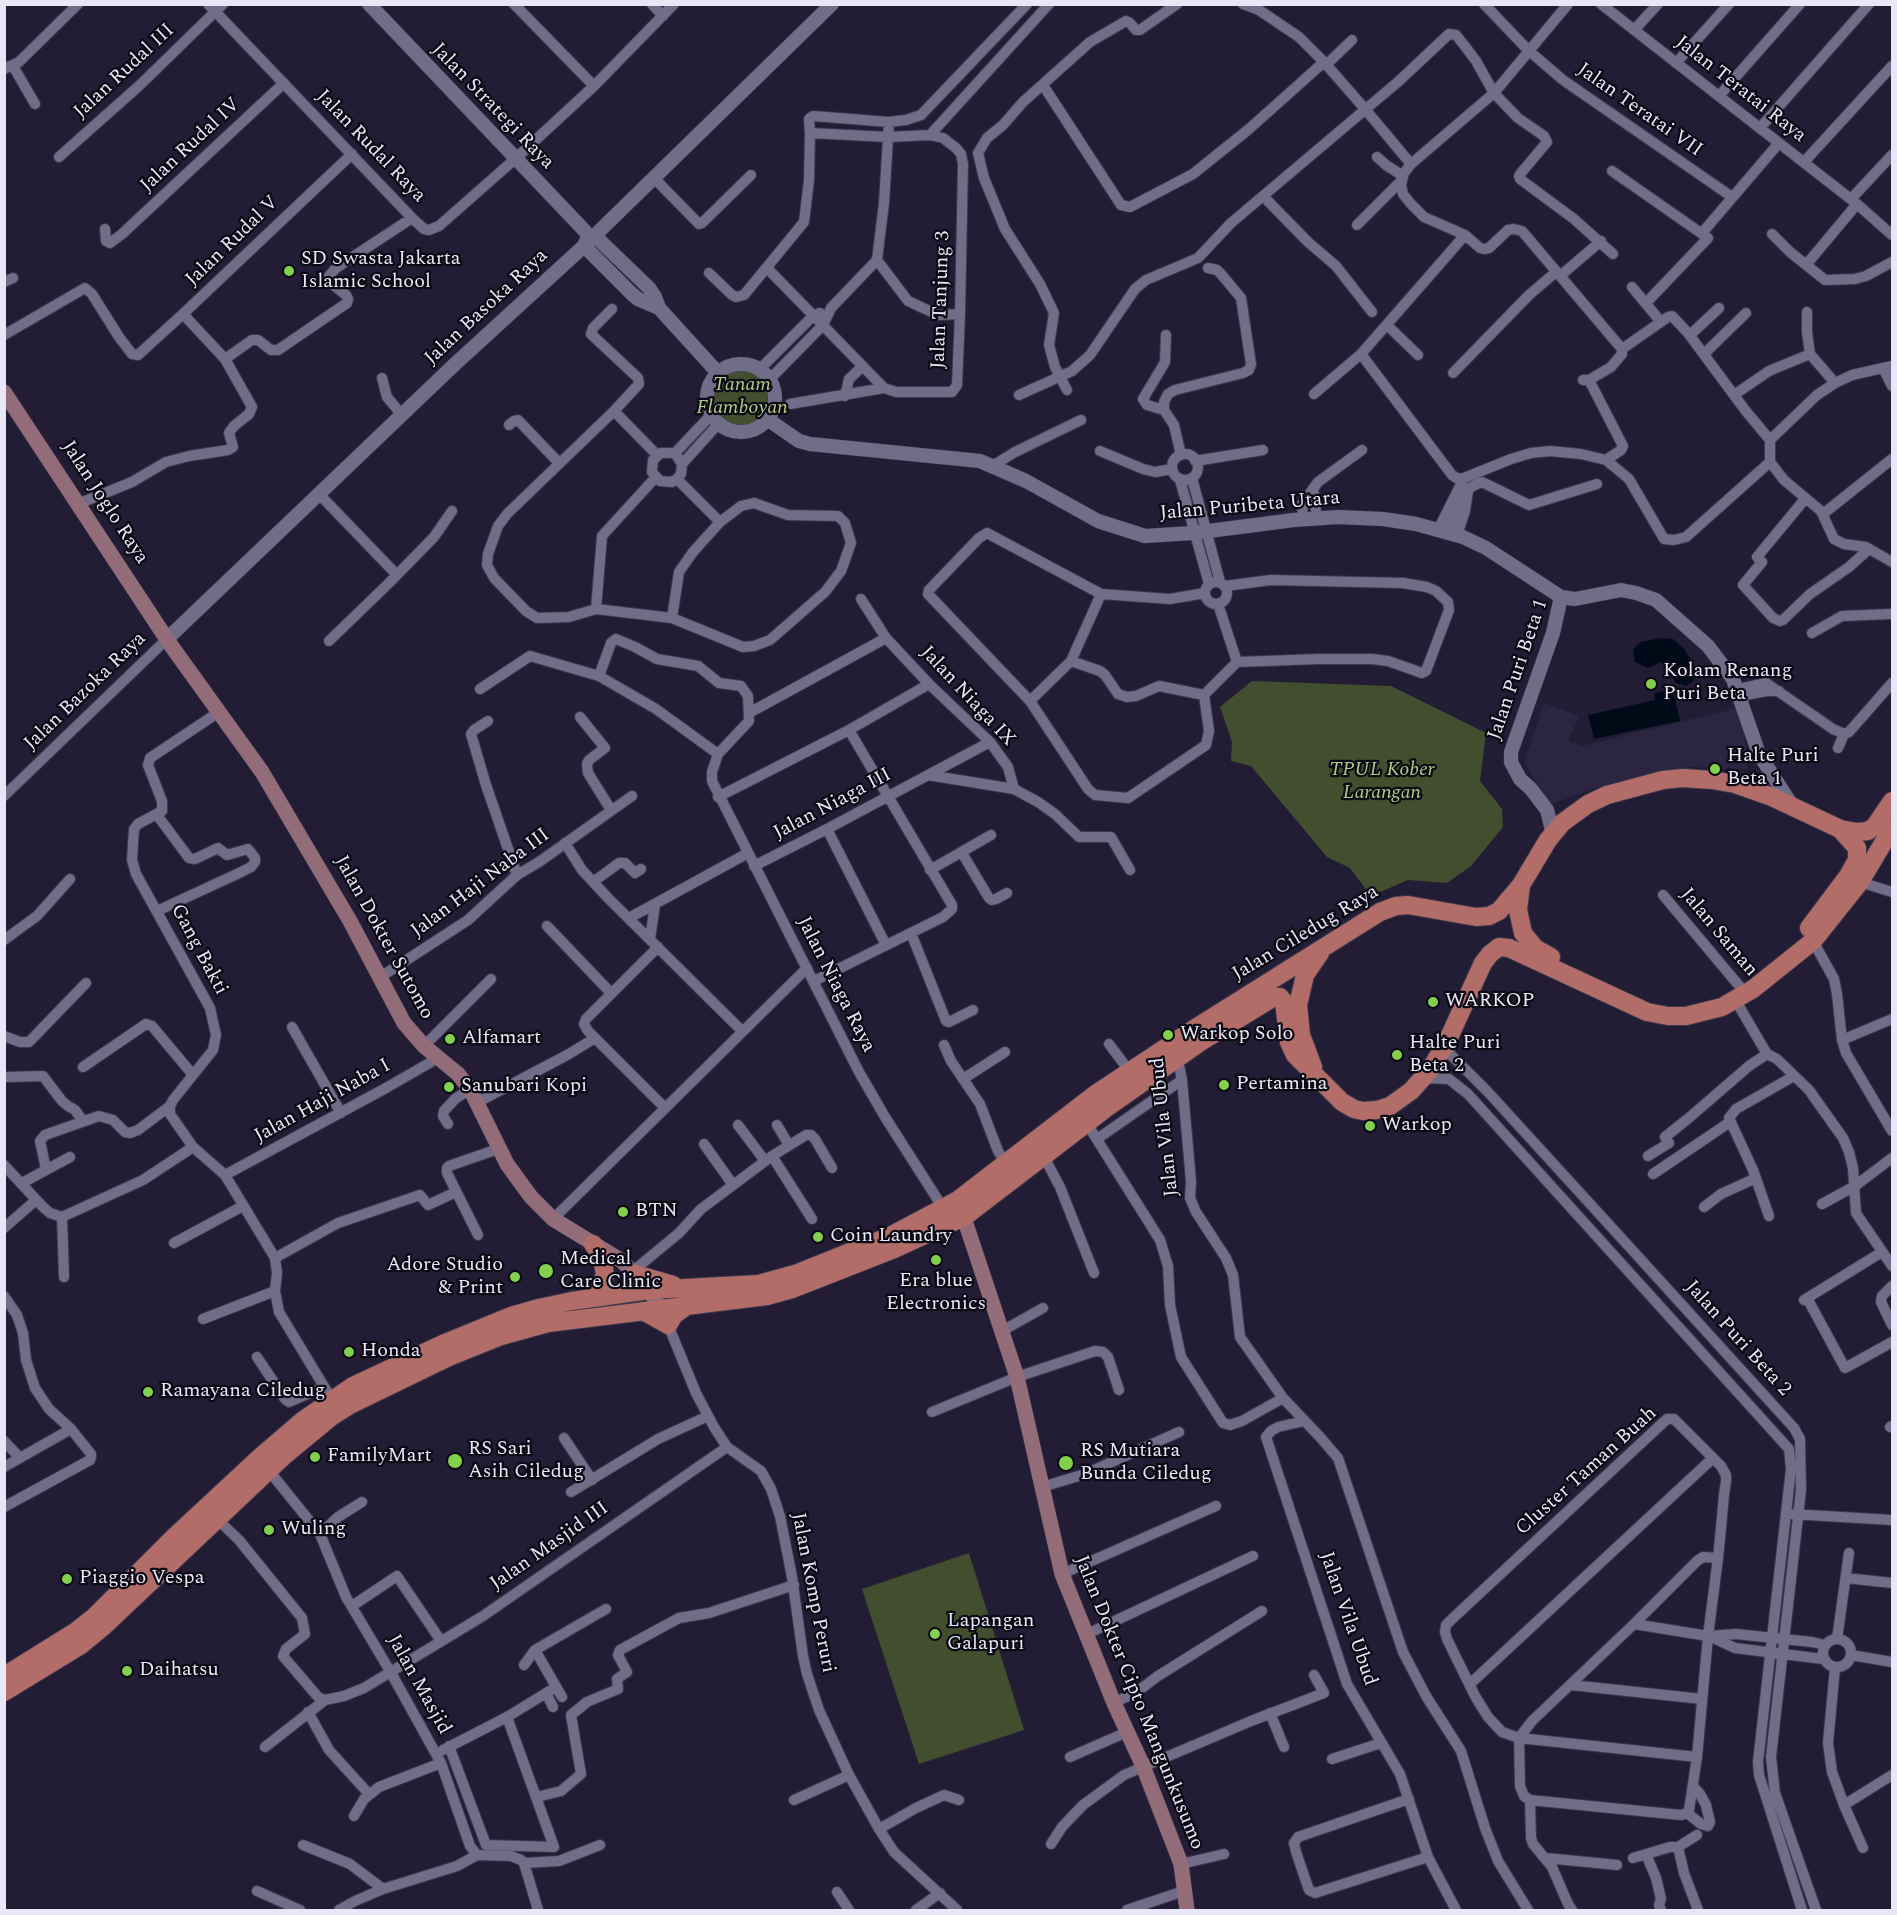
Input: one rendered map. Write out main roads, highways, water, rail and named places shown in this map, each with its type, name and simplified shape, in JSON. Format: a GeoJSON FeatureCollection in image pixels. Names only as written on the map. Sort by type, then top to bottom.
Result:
{"type":"FeatureCollection","features":[{"type":"Feature","properties":{"kind":"main road","name":"Jalan Joglo Raya"},"geometry":{"type":"LineString","coordinates":[[4,392],[168,641]]}},
{"type":"Feature","properties":{"kind":"main road","name":"Jalan Dokter Sutomo"},"geometry":{"type":"LineString","coordinates":[[168,641],[262,772],[350,921],[404,1023],[424,1047],[458,1074],[474,1095],[498,1149],[516,1179],[553,1219],[613,1255],[634,1273],[649,1290],[651,1310]]}},
{"type":"Feature","properties":{"kind":"main road","name":"Jalan Ciledug Raya"},"geometry":{"type":"LineString","coordinates":[[1176,1051],[1268,992],[1327,945],[1380,912],[1396,906],[1415,905],[1476,917],[1489,916],[1502,909],[1521,885],[1553,834],[1570,816],[1607,795],[1673,778],[1701,778],[1760,792],[1791,804],[1840,829],[1857,832],[1868,831],[1878,824],[1893,801]]}},
{"type":"Feature","properties":{"kind":"main road"},"geometry":{"type":"LineString","coordinates":[[1268,992],[1283,1000],[1291,1048],[1319,1080],[1347,1106],[1357,1110],[1367,1111],[1390,1106],[1404,1097],[1423,1078],[1437,1059],[1485,961],[1497,948],[1506,947],[1647,1012],[1668,1016],[1686,1016],[1716,1010],[1741,997],[1813,940],[1860,882],[1893,828]]}},
{"type":"Feature","properties":{"kind":"main road"},"geometry":{"type":"LineString","coordinates":[[1774,973],[1818,918],[1856,864],[1857,848],[1840,829]]}},
{"type":"Feature","properties":{"kind":"main road"},"geometry":{"type":"LineString","coordinates":[[1521,885],[1518,910],[1520,924],[1526,939],[1540,952],[1647,1002],[1680,1010],[1716,1010]]}},
{"type":"Feature","properties":{"kind":"main road"},"geometry":{"type":"LineString","coordinates":[[1319,1080],[1303,1042],[1298,1005],[1305,975],[1314,959],[1327,945]]}},
{"type":"Feature","properties":{"kind":"main road"},"geometry":{"type":"LineString","coordinates":[[954,1212],[1006,1164],[1097,1093],[1130,1072],[1176,1051]]}},
{"type":"Feature","properties":{"kind":"main road"},"geometry":{"type":"LineString","coordinates":[[332,1399],[435,1363],[501,1336],[548,1323],[651,1310],[689,1296],[778,1280],[954,1212],[1043,1155],[1176,1051]]}},
{"type":"Feature","properties":{"kind":"main road","name":"Jalan Dokter Cipto Mangunkusumo"},"geometry":{"type":"LineString","coordinates":[[954,1212],[1002,1331],[1017,1377],[1062,1574],[1085,1635],[1143,1766],[1181,1864],[1187,1911]]}},
{"type":"Feature","properties":{"kind":"main road"},"geometry":{"type":"LineString","coordinates":[[593,1244],[602,1257],[605,1275],[596,1298]]}},
{"type":"Feature","properties":{"kind":"main road"},"geometry":{"type":"LineString","coordinates":[[634,1273],[689,1296]]}},
{"type":"Feature","properties":{"kind":"main road"},"geometry":{"type":"LineString","coordinates":[[4,1692],[81,1645],[217,1519],[302,1421],[353,1386],[428,1350],[511,1316],[550,1305],[649,1290],[689,1296]]}},
{"type":"Feature","properties":{"kind":"main road"},"geometry":{"type":"LineString","coordinates":[[651,1310],[668,1325],[689,1296]]}},
{"type":"Feature","properties":{"kind":"main road"},"geometry":{"type":"LineString","coordinates":[[4,1676],[75,1632],[94,1617],[173,1538],[264,1464]]}},
{"type":"Feature","properties":{"kind":"water"},"geometry":{"type":"Polygon","coordinates":[[[1661,638],[1673,639],[1685,650],[1696,670],[1693,681],[1686,686],[1676,683],[1664,661],[1648,668],[1635,662],[1633,650],[1637,645],[1661,638]]]}},
{"type":"Feature","properties":{"kind":"water"},"geometry":{"type":"Polygon","coordinates":[[[1667,690],[1669,695],[1674,694],[1680,721],[1594,739],[1588,715],[1655,700],[1654,693],[1667,690]]]}},
{"type":"Feature","properties":{"kind":"place","name":"SD Swasta Jakarta Islamic School"},"geometry":{"type":"Point","coordinates":[289,271]}},
{"type":"Feature","properties":{"kind":"place","name":"Kolam Renang Puri Beta"},"geometry":{"type":"Point","coordinates":[1651,684]}},
{"type":"Feature","properties":{"kind":"place","name":"Halte Puri Beta 1"},"geometry":{"type":"Point","coordinates":[1715,769]}},
{"type":"Feature","properties":{"kind":"place","name":"WARKOP"},"geometry":{"type":"Point","coordinates":[1433,1002]}},
{"type":"Feature","properties":{"kind":"place","name":"Warkop Solo"},"geometry":{"type":"Point","coordinates":[1168,1035]}},
{"type":"Feature","properties":{"kind":"place","name":"Alfamart"},"geometry":{"type":"Point","coordinates":[450,1039]}},
{"type":"Feature","properties":{"kind":"place","name":"Halte Puri Beta 2"},"geometry":{"type":"Point","coordinates":[1397,1055]}},
{"type":"Feature","properties":{"kind":"place","name":"Pertamina"},"geometry":{"type":"Point","coordinates":[1224,1085]}},
{"type":"Feature","properties":{"kind":"place","name":"Sanubari Kopi"},"geometry":{"type":"Point","coordinates":[449,1087]}},
{"type":"Feature","properties":{"kind":"place","name":"Warkop"},"geometry":{"type":"Point","coordinates":[1370,1126]}},
{"type":"Feature","properties":{"kind":"place","name":"BTN"},"geometry":{"type":"Point","coordinates":[623,1212]}},
{"type":"Feature","properties":{"kind":"place","name":"Coin Laundry"},"geometry":{"type":"Point","coordinates":[818,1237]}},
{"type":"Feature","properties":{"kind":"place","name":"Era blue Electronics"},"geometry":{"type":"Point","coordinates":[936,1260]}},
{"type":"Feature","properties":{"kind":"place","name":"Medical Care Clinic"},"geometry":{"type":"Point","coordinates":[546,1271]}},
{"type":"Feature","properties":{"kind":"place","name":"Adore Studio & Print"},"geometry":{"type":"Point","coordinates":[515,1277]}},
{"type":"Feature","properties":{"kind":"place","name":"Honda"},"geometry":{"type":"Point","coordinates":[349,1352]}},
{"type":"Feature","properties":{"kind":"place","name":"Ramayana Ciledug"},"geometry":{"type":"Point","coordinates":[148,1392]}},
{"type":"Feature","properties":{"kind":"place","name":"FamilyMart"},"geometry":{"type":"Point","coordinates":[315,1457]}},
{"type":"Feature","properties":{"kind":"place","name":"RS Sari Asih Ciledug"},"geometry":{"type":"Point","coordinates":[455,1461]}},
{"type":"Feature","properties":{"kind":"place","name":"RS Mutiara Bunda Ciledug"},"geometry":{"type":"Point","coordinates":[1066,1463]}},
{"type":"Feature","properties":{"kind":"place","name":"Wuling"},"geometry":{"type":"Point","coordinates":[269,1530]}},
{"type":"Feature","properties":{"kind":"place","name":"Piaggio Vespa"},"geometry":{"type":"Point","coordinates":[67,1579]}},
{"type":"Feature","properties":{"kind":"place","name":"Lapangan Galapuri"},"geometry":{"type":"Point","coordinates":[935,1634]}},
{"type":"Feature","properties":{"kind":"place","name":"Daihatsu"},"geometry":{"type":"Point","coordinates":[127,1671]}},
{"type":"Feature","properties":{"kind":"park label","name":"Tanam Flamboyan"},"geometry":{"type":"Point","coordinates":[742,398]}},
{"type":"Feature","properties":{"kind":"park label","name":"TPUL Kober Larangan"},"geometry":{"type":"Point","coordinates":[1382,782]}}]}
